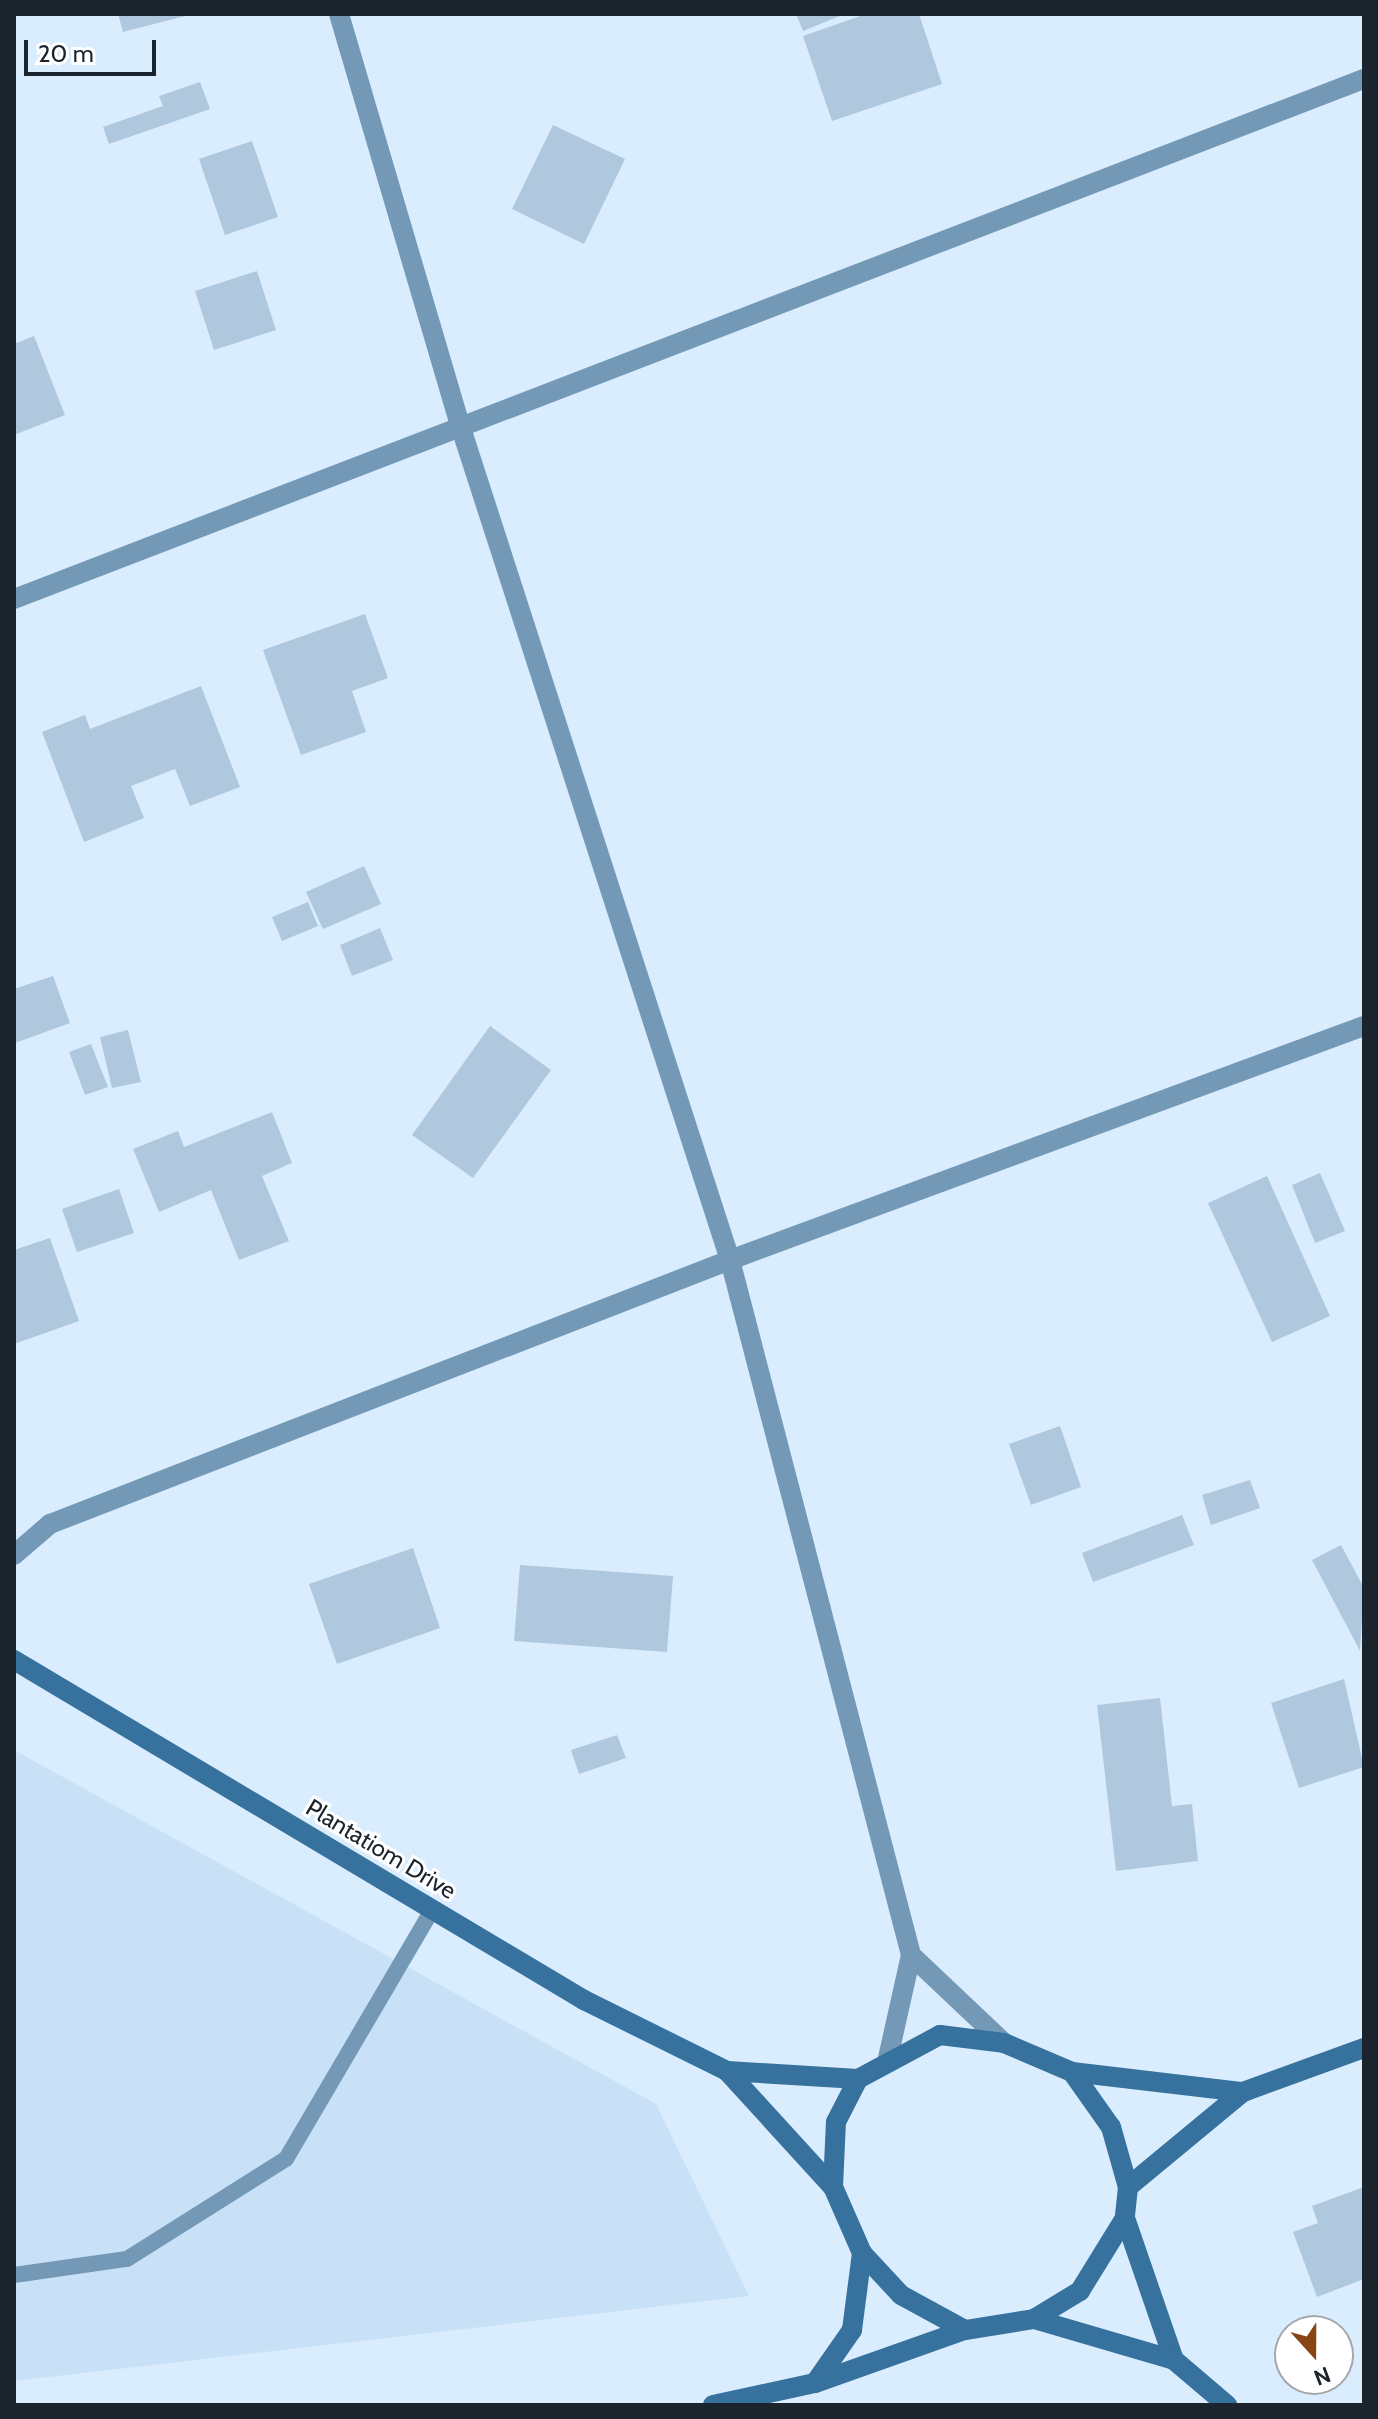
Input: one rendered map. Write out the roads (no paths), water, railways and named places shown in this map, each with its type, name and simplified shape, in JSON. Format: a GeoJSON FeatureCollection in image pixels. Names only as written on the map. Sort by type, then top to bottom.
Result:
{"type":"FeatureCollection","features":[{"type":"Feature","properties":{"kind":"street"},"geometry":{"type":"LineString","coordinates":[[339,14],[460,425],[730,1260],[911,1955],[888,2058]]}},
{"type":"Feature","properties":{"kind":"street"},"geometry":{"type":"LineString","coordinates":[[14,599],[1364,79]]}},
{"type":"Feature","properties":{"kind":"street"},"geometry":{"type":"LineString","coordinates":[[14,1555],[50,1524],[730,1260],[1364,1026]]}},
{"type":"Feature","properties":{"kind":"street","name":"Plantatiom Drive"},"geometry":{"type":"LineString","coordinates":[[14,1660],[584,2000],[727,2071]]}},
{"type":"Feature","properties":{"kind":"street"},"geometry":{"type":"LineString","coordinates":[[911,1955],[1004,2043]]}},
{"type":"Feature","properties":{"kind":"street"},"geometry":{"type":"LineString","coordinates":[[833,2187],[836,2122],[858,2079],[888,2058],[940,2035],[1004,2043],[1072,2072],[1243,2092]]}},
{"type":"Feature","properties":{"kind":"street"},"geometry":{"type":"LineString","coordinates":[[1128,2187],[1243,2092],[1364,2048]]}},
{"type":"Feature","properties":{"kind":"street"},"geometry":{"type":"LineString","coordinates":[[727,2071],[858,2079]]}},
{"type":"Feature","properties":{"kind":"street"},"geometry":{"type":"LineString","coordinates":[[727,2071],[833,2187],[862,2253],[901,2295],[965,2330]]}},
{"type":"Feature","properties":{"kind":"street"},"geometry":{"type":"LineString","coordinates":[[1072,2072],[1111,2127],[1128,2187],[1125,2218],[1174,2360]]}},
{"type":"Feature","properties":{"kind":"street"},"geometry":{"type":"LineString","coordinates":[[713,2405],[815,2383],[965,2330],[1034,2319],[1080,2291],[1125,2218]]}},
{"type":"Feature","properties":{"kind":"street"},"geometry":{"type":"LineString","coordinates":[[815,2383],[852,2330],[862,2253]]}},
{"type":"Feature","properties":{"kind":"street"},"geometry":{"type":"LineString","coordinates":[[1034,2319],[1174,2360],[1227,2405]]}},
{"type":"Feature","properties":{"kind":"lane"},"geometry":{"type":"LineString","coordinates":[[17,2271],[127,2259],[286,2159],[432,1910]]}}]}
